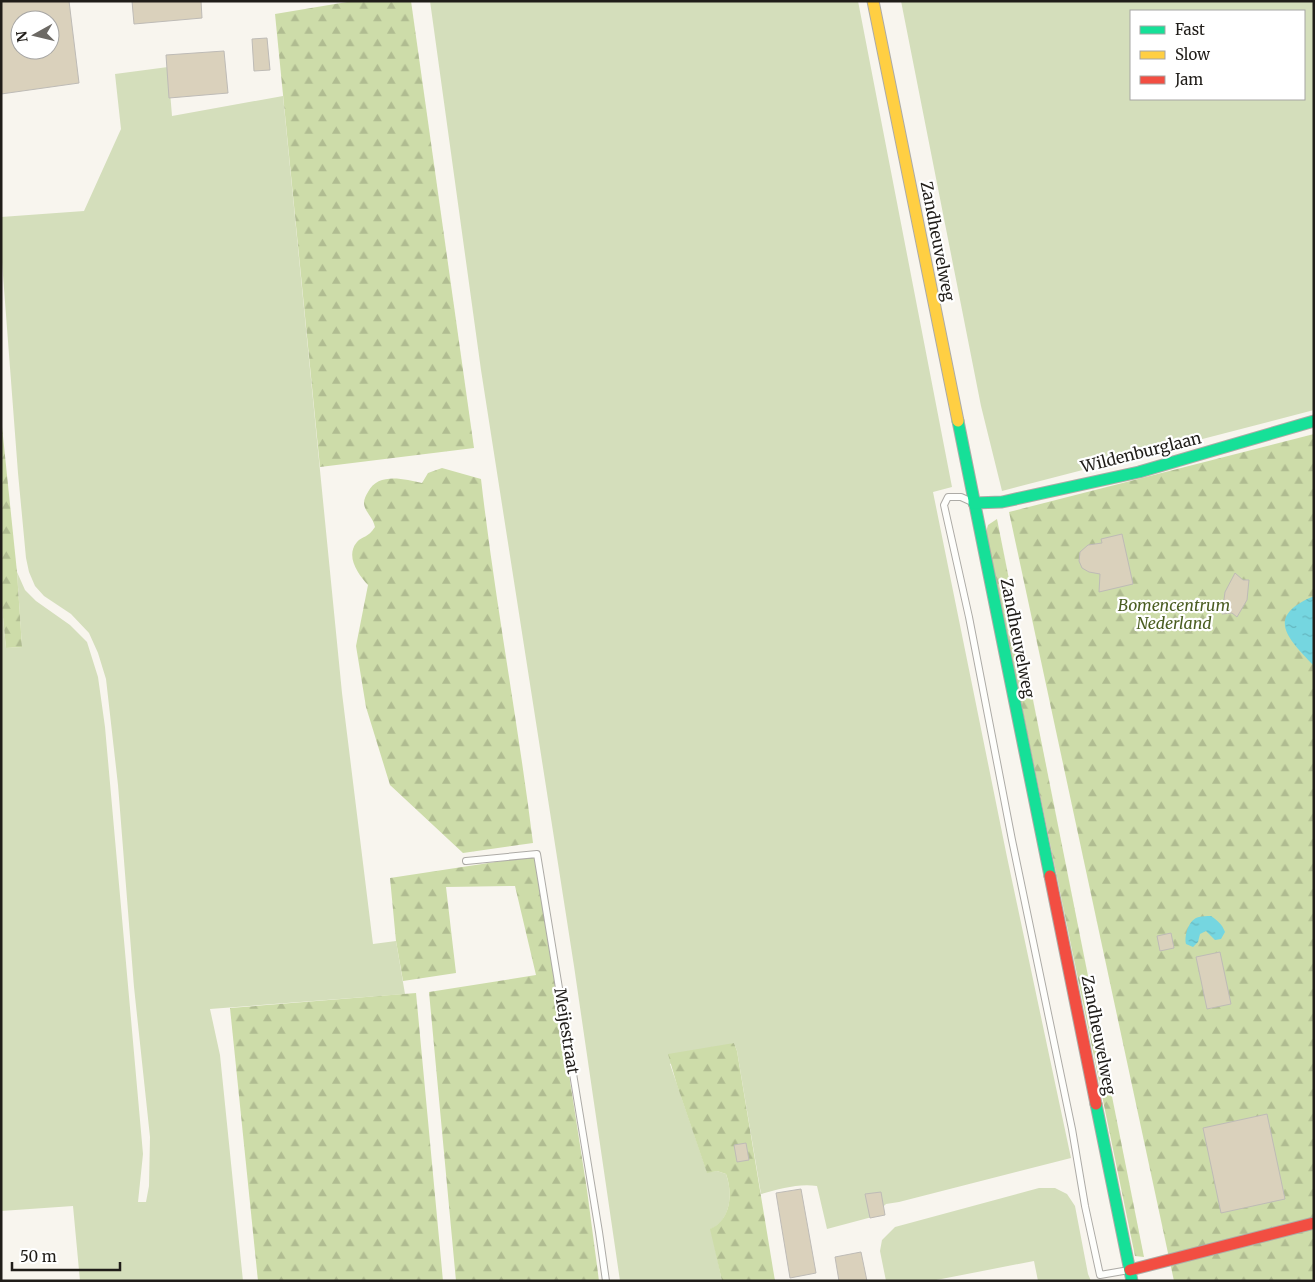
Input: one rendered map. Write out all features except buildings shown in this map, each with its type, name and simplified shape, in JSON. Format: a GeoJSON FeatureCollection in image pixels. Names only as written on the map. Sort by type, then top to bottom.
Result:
{"type":"FeatureCollection","features":[{"type":"Feature","properties":{"kind":"main road","name":"Zandheuvelweg"},"geometry":{"type":"LineString","coordinates":[[873,1],[1131,1276]]}},
{"type":"Feature","properties":{"kind":"main road","name":"Wildenburglaan"},"geometry":{"type":"LineString","coordinates":[[974,502],[1002,502],[1139,472],[1314,421]]}},
{"type":"Feature","properties":{"kind":"main road"},"geometry":{"type":"LineString","coordinates":[[1131,1276],[1314,1223]]}},
{"type":"Feature","properties":{"kind":"lane"},"geometry":{"type":"LineString","coordinates":[[974,502],[948,496],[944,505],[1072,1129],[1085,1206],[1100,1275],[1131,1276]]}},
{"type":"Feature","properties":{"kind":"lane","name":"Meijestraat"},"geometry":{"type":"LineString","coordinates":[[466,861],[537,854],[600,1232],[606,1281]]}},
{"type":"Feature","properties":{"kind":"green space"},"geometry":{"type":"Polygon","coordinates":[[[353,1],[411,1],[474,448],[320,467],[275,14],[353,1]]]}},
{"type":"Feature","properties":{"kind":"green space"},"geometry":{"type":"Polygon","coordinates":[[[430,1],[858,1],[952,487],[933,492],[1007,857],[1071,1158],[886,1204],[872,1217],[827,1229],[817,1186],[782,1188],[761,1194],[737,1051],[734,1043],[670,1064],[707,1172],[717,1171],[726,1174],[728,1181],[729,1205],[723,1219],[711,1229],[722,1281],[620,1281],[574,966],[481,370],[430,1]]]}},
{"type":"Feature","properties":{"kind":"green space"},"geometry":{"type":"Polygon","coordinates":[[[901,1],[1314,1],[1314,410],[1002,491],[981,406],[901,1]]]}},
{"type":"Feature","properties":{"kind":"green space"},"geometry":{"type":"Polygon","coordinates":[[[168,67],[172,116],[283,96],[342,693],[373,944],[396,941],[405,994],[210,1009],[220,1055],[243,1281],[80,1281],[73,1206],[1,1211],[1,597],[6,648],[22,647],[17,572],[25,590],[36,601],[70,625],[87,642],[98,677],[105,727],[143,1154],[138,1202],[146,1202],[149,1186],[150,1137],[134,987],[118,785],[106,679],[98,653],[89,633],[71,614],[44,596],[35,586],[26,558],[1,249],[1,217],[84,211],[121,129],[115,74],[168,67]]]}},
{"type":"Feature","properties":{"kind":"green space"},"geometry":{"type":"Polygon","coordinates":[[[1,417],[17,572],[22,647],[6,648],[1,597],[1,417]]]}},
{"type":"Feature","properties":{"kind":"green space","name":"Bomencentrum Nederland"},"geometry":{"type":"Polygon","coordinates":[[[1314,434],[1314,1281],[1174,1281],[1009,512],[1314,434]]]}},
{"type":"Feature","properties":{"kind":"green space"},"geometry":{"type":"Polygon","coordinates":[[[442,468],[481,479],[533,843],[463,853],[390,785],[366,707],[356,646],[368,585],[354,565],[352,553],[357,542],[375,527],[364,506],[365,499],[372,486],[385,479],[392,478],[422,483],[428,473],[442,468]]]}},
{"type":"Feature","properties":{"kind":"green space"},"geometry":{"type":"Polygon","coordinates":[[[997,519],[1144,1257],[1135,1256],[986,532],[988,525],[997,519]]]}},
{"type":"Feature","properties":{"kind":"green space"},"geometry":{"type":"Polygon","coordinates":[[[535,856],[587,1190],[599,1281],[456,1281],[429,992],[536,975],[515,886],[446,887],[456,973],[403,981],[396,941],[390,878],[535,856]]]}},
{"type":"Feature","properties":{"kind":"green space"},"geometry":{"type":"Polygon","coordinates":[[[416,993],[443,1281],[258,1281],[230,1008],[416,993]]]}},
{"type":"Feature","properties":{"kind":"green space"},"geometry":{"type":"Polygon","coordinates":[[[734,1043],[737,1051],[775,1281],[722,1281],[710,1229],[717,1225],[726,1213],[730,1197],[728,1181],[726,1174],[717,1171],[707,1173],[668,1054],[734,1043]]]}},
{"type":"Feature","properties":{"kind":"green space"},"geometry":{"type":"Polygon","coordinates":[[[1039,1188],[1055,1188],[1067,1194],[1075,1206],[1091,1281],[1038,1281],[1034,1261],[931,1281],[886,1281],[880,1251],[882,1240],[895,1227],[1039,1188]]]}},
{"type":"Feature","properties":{"kind":"water"},"geometry":{"type":"Polygon","coordinates":[[[1314,596],[1314,666],[1289,637],[1285,620],[1289,612],[1314,596]]]}},
{"type":"Feature","properties":{"kind":"water"},"geometry":{"type":"Polygon","coordinates":[[[1211,916],[1224,929],[1225,932],[1221,939],[1215,940],[1206,931],[1200,934],[1198,942],[1193,947],[1186,944],[1187,932],[1192,921],[1195,918],[1211,916]]]}},
{"type":"Feature","properties":{"kind":"traffic: fast"},"geometry":{"type":"LineString","coordinates":[[958,421],[1050,876]]}},
{"type":"Feature","properties":{"kind":"traffic: fast"},"geometry":{"type":"LineString","coordinates":[[974,503],[1002,502],[1139,472],[1314,421]]}},
{"type":"Feature","properties":{"kind":"traffic: fast"},"geometry":{"type":"LineString","coordinates":[[1096,1104],[1132,1281]]}},
{"type":"Feature","properties":{"kind":"traffic: slow"},"geometry":{"type":"LineString","coordinates":[[873,1],[958,421]]}},
{"type":"Feature","properties":{"kind":"traffic: jam"},"geometry":{"type":"LineString","coordinates":[[1050,876],[1096,1104]]}},
{"type":"Feature","properties":{"kind":"traffic: jam"},"geometry":{"type":"LineString","coordinates":[[1130,1270],[1314,1223]]}}]}
